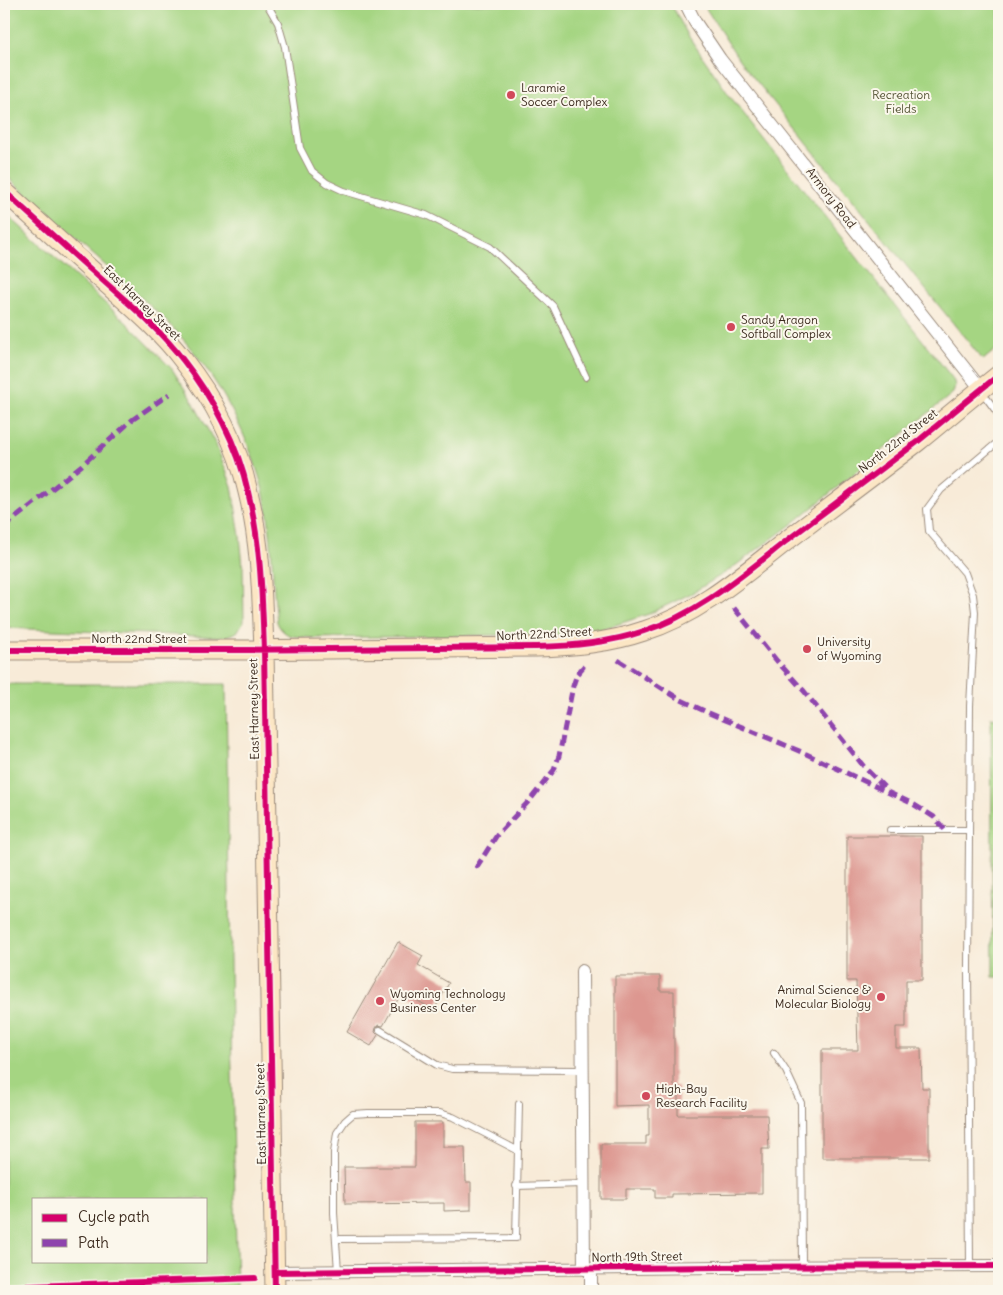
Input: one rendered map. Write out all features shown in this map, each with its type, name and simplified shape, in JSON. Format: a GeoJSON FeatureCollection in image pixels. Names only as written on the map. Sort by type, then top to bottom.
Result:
{"type":"FeatureCollection","features":[{"type":"Feature","properties":{"kind":"main road","name":"East Harney Street"},"geometry":{"type":"LineString","coordinates":[[4,191],[152,326],[182,358],[204,388],[234,450],[248,490],[257,532],[264,650],[275,1291]]}},
{"type":"Feature","properties":{"kind":"main road","name":"North 22nd Street"},"geometry":{"type":"LineString","coordinates":[[4,650],[264,650],[572,646],[608,641],[645,631],[676,618],[702,604],[916,442],[999,375]]}},
{"type":"Feature","properties":{"kind":"street","name":"Armory Road"},"geometry":{"type":"LineString","coordinates":[[686,4],[695,22],[720,59],[981,389]]}},
{"type":"Feature","properties":{"kind":"street"},"geometry":{"type":"LineString","coordinates":[[582,971],[583,1184],[587,1270],[591,1291]]}},
{"type":"Feature","properties":{"kind":"street","name":"North 19th Street"},"geometry":{"type":"LineString","coordinates":[[275,1272],[587,1270],[802,1266],[999,1266]]}},
{"type":"Feature","properties":{"kind":"lane"},"geometry":{"type":"LineString","coordinates":[[267,4],[278,23],[285,47],[300,148],[312,171],[327,183],[344,192],[426,215],[490,247],[553,306],[586,377]]}},
{"type":"Feature","properties":{"kind":"lane"},"geometry":{"type":"LineString","coordinates":[[981,389],[999,415]]}},
{"type":"Feature","properties":{"kind":"lane"},"geometry":{"type":"LineString","coordinates":[[970,1266],[968,1112],[969,830],[970,706],[975,634],[973,595],[965,573],[929,531],[927,509],[942,490],[999,441]]}},
{"type":"Feature","properties":{"kind":"lane"},"geometry":{"type":"LineString","coordinates":[[890,830],[969,830]]}},
{"type":"Feature","properties":{"kind":"lane"},"geometry":{"type":"LineString","coordinates":[[380,1030],[437,1065],[452,1069],[582,1070]]}},
{"type":"Feature","properties":{"kind":"lane"},"geometry":{"type":"LineString","coordinates":[[774,1053],[786,1071],[800,1103],[802,1266]]}},
{"type":"Feature","properties":{"kind":"lane"},"geometry":{"type":"LineString","coordinates":[[337,1239],[516,1238],[519,1104]]}},
{"type":"Feature","properties":{"kind":"lane"},"geometry":{"type":"LineString","coordinates":[[338,1271],[334,1213],[334,1153],[337,1133],[345,1121],[353,1114],[440,1113],[453,1117],[517,1150]]}},
{"type":"Feature","properties":{"kind":"lane"},"geometry":{"type":"LineString","coordinates":[[516,1186],[583,1184]]}},
{"type":"Feature","properties":{"kind":"green space"},"geometry":{"type":"Polygon","coordinates":[[[4,4],[671,4],[689,37],[729,95],[953,379],[955,385],[953,393],[792,524],[728,571],[692,593],[649,614],[603,629],[560,634],[313,638],[296,637],[287,634],[277,622],[271,540],[263,490],[247,443],[225,398],[197,356],[164,319],[4,174],[4,4]]]}},
{"type":"Feature","properties":{"kind":"green space","name":"Recreation Fields"},"geometry":{"type":"Polygon","coordinates":[[[703,4],[999,4],[999,347],[983,360],[740,61],[703,4]]]}},
{"type":"Feature","properties":{"kind":"green space"},"geometry":{"type":"Polygon","coordinates":[[[4,212],[127,323],[172,369],[193,402],[216,445],[232,486],[243,566],[244,621],[237,632],[224,637],[4,628],[4,212]]]}},
{"type":"Feature","properties":{"kind":"green space"},"geometry":{"type":"Polygon","coordinates":[[[4,684],[226,684],[237,1291],[4,1291],[4,684]]]}},
{"type":"Feature","properties":{"kind":"green space"},"geometry":{"type":"Polygon","coordinates":[[[991,717],[999,718],[999,977],[993,977],[991,717]]]}},
{"type":"Feature","properties":{"kind":"building","name":"Animal Science & Molecular Biology"},"geometry":{"type":"Polygon","coordinates":[[[847,836],[922,836],[922,980],[906,980],[906,1027],[896,1027],[896,1048],[921,1048],[922,1088],[929,1088],[929,1158],[822,1158],[822,1050],[858,1050],[856,981],[847,981],[847,836]]]}},
{"type":"Feature","properties":{"kind":"building","name":"Wyoming Technology Business Center"},"geometry":{"type":"Polygon","coordinates":[[[398,942],[423,956],[418,965],[449,983],[434,1010],[402,992],[383,1026],[378,1025],[376,1028],[375,1032],[378,1035],[371,1046],[347,1032],[398,942]]]}},
{"type":"Feature","properties":{"kind":"building","name":"High-Bay Research Facility"},"geometry":{"type":"Polygon","coordinates":[[[615,976],[660,976],[660,991],[674,991],[674,1086],[678,1086],[678,1115],[767,1115],[769,1149],[762,1149],[762,1193],[672,1194],[672,1198],[655,1198],[655,1189],[626,1189],[626,1199],[601,1199],[601,1144],[646,1144],[646,1136],[649,1136],[649,1105],[615,1106],[615,976]]]}},
{"type":"Feature","properties":{"kind":"building"},"geometry":{"type":"Polygon","coordinates":[[[415,1122],[443,1122],[443,1147],[465,1147],[466,1182],[471,1182],[471,1210],[444,1211],[444,1203],[345,1204],[344,1167],[415,1167],[415,1122]]]}},
{"type":"Feature","properties":{"kind":"marked path"},"geometry":{"type":"LineString","coordinates":[[4,527],[82,465],[132,420],[169,394]]}},
{"type":"Feature","properties":{"kind":"marked path"},"geometry":{"type":"LineString","coordinates":[[734,608],[804,691],[865,768],[884,787]]}},
{"type":"Feature","properties":{"kind":"marked path"},"geometry":{"type":"LineString","coordinates":[[618,660],[679,699],[804,753],[913,804],[934,817],[945,830]]}},
{"type":"Feature","properties":{"kind":"marked path"},"geometry":{"type":"LineString","coordinates":[[476,868],[497,835],[530,800],[554,770],[559,756],[573,686],[577,674],[585,665]]}},
{"type":"Feature","properties":{"kind":"cycle path"},"geometry":{"type":"LineString","coordinates":[[4,191],[138,311],[175,350],[214,406],[231,440],[244,474],[256,531],[264,650],[275,1291]]}},
{"type":"Feature","properties":{"kind":"cycle path"},"geometry":{"type":"LineString","coordinates":[[4,650],[536,647],[591,643],[631,635],[664,624],[721,591],[917,442],[999,375]]}},
{"type":"Feature","properties":{"kind":"cycle path"},"geometry":{"type":"LineString","coordinates":[[275,1272],[999,1266]]}},
{"type":"Feature","properties":{"kind":"cycle path"},"geometry":{"type":"LineString","coordinates":[[4,1287],[255,1278]]}},
{"type":"Feature","properties":{"kind":"place","name":"Laramie Soccer Complex"},"geometry":{"type":"Point","coordinates":[511,95]}},
{"type":"Feature","properties":{"kind":"place","name":"Sandy Aragon Softball Complex"},"geometry":{"type":"Point","coordinates":[731,327]}},
{"type":"Feature","properties":{"kind":"place","name":"University of Wyoming"},"geometry":{"type":"Point","coordinates":[807,649]}},
{"type":"Feature","properties":{"kind":"place","name":"Animal Science & Molecular Biology"},"geometry":{"type":"Point","coordinates":[881,997]}},
{"type":"Feature","properties":{"kind":"place","name":"Wyoming Technology Business Center"},"geometry":{"type":"Point","coordinates":[380,1001]}},
{"type":"Feature","properties":{"kind":"place","name":"High-Bay Research Facility"},"geometry":{"type":"Point","coordinates":[646,1096]}}]}
